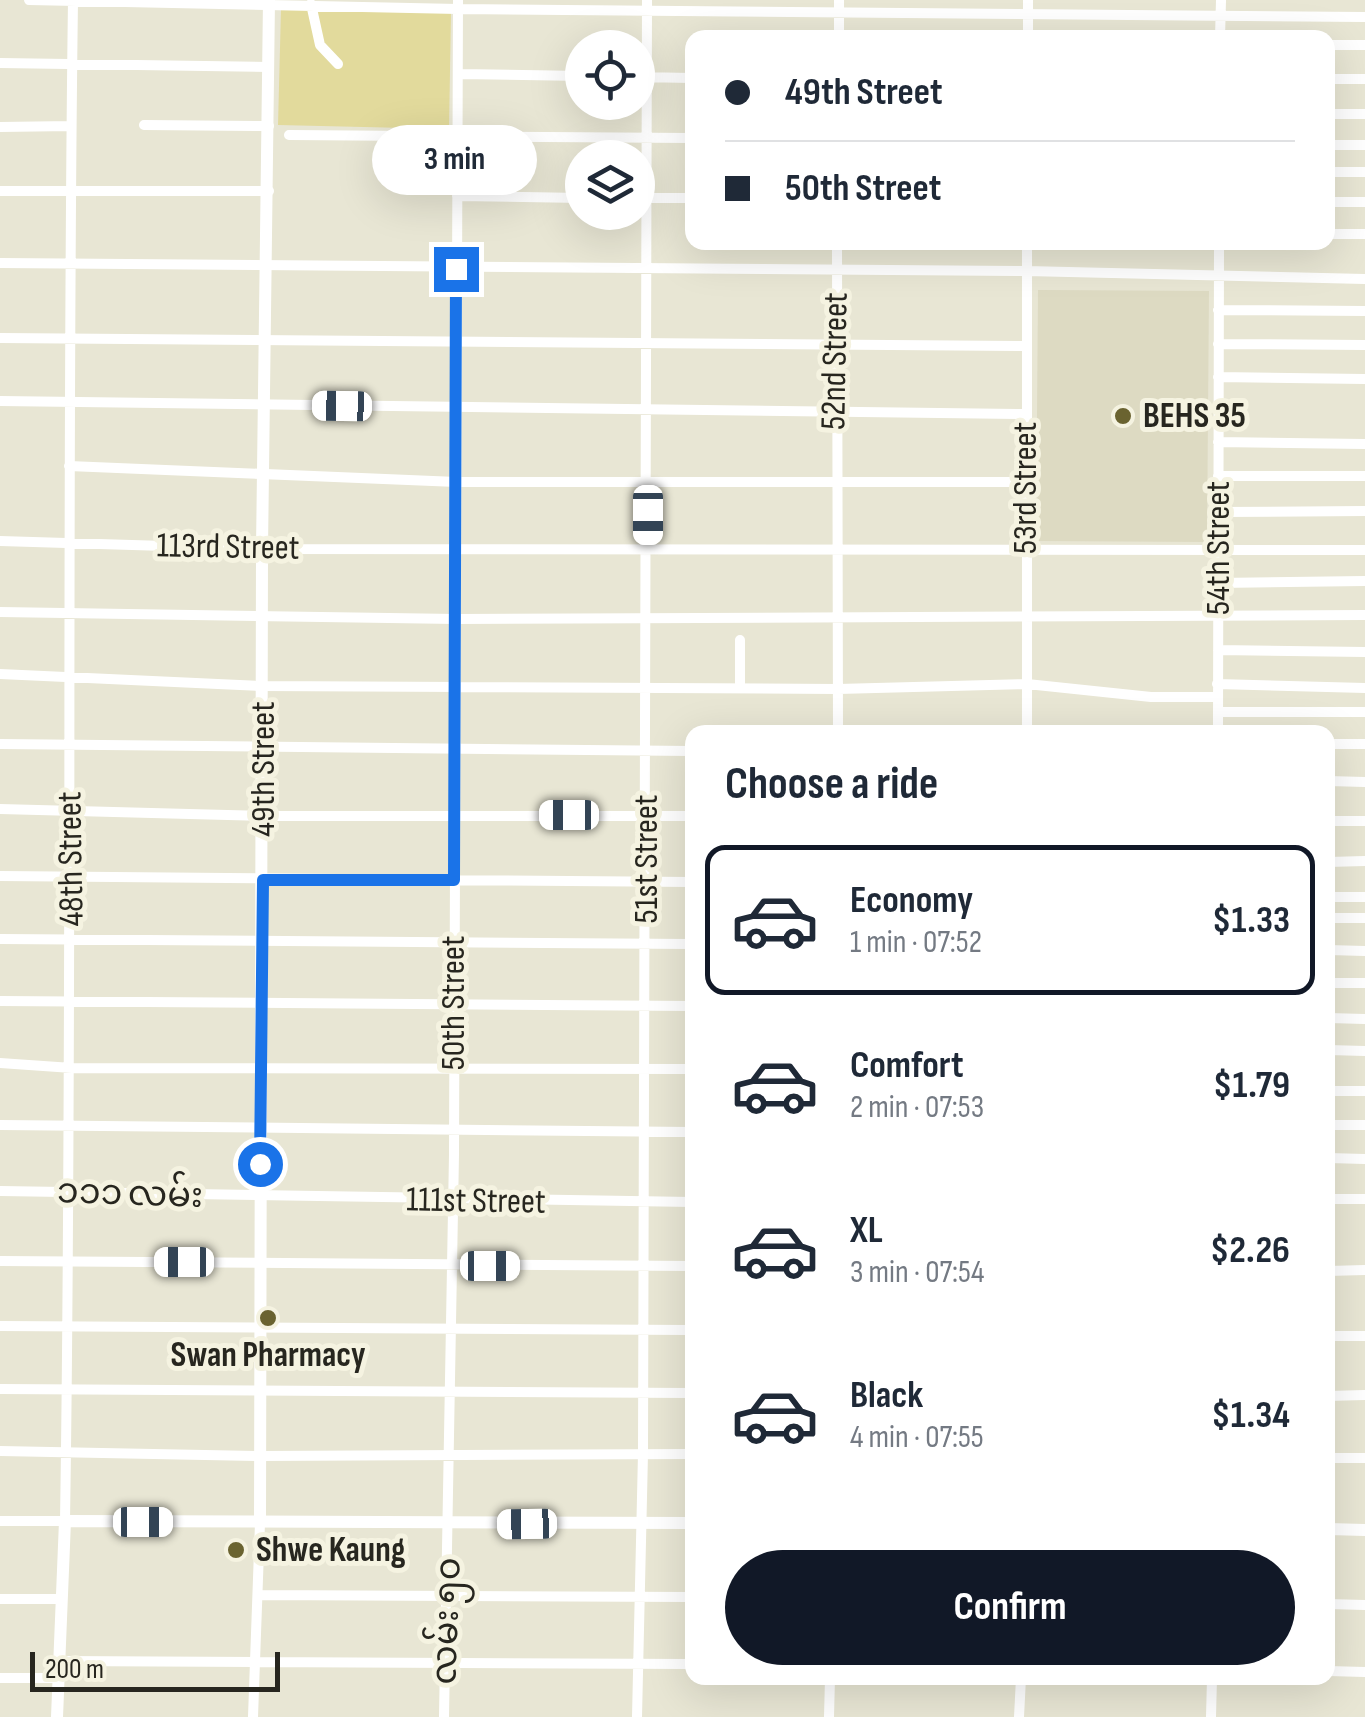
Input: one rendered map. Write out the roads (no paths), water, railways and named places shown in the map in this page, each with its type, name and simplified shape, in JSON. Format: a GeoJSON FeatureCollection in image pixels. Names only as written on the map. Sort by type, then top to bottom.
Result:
{"type":"FeatureCollection","features":[{"type":"Feature","properties":{"kind":"main road","name":"49th Street"},"geometry":{"type":"LineString","coordinates":[[260,1522],[262,550],[269,2]]}},
{"type":"Feature","properties":{"kind":"main road"},"geometry":{"type":"LineString","coordinates":[[65,1522],[685,1524]]}},
{"type":"Feature","properties":{"kind":"main road","name":"48th Street"},"geometry":{"type":"LineString","coordinates":[[57,1717],[65,1522]]}},
{"type":"Feature","properties":{"kind":"main road"},"geometry":{"type":"LineString","coordinates":[[1335,1529],[1365,1530]]}},
{"type":"Feature","properties":{"kind":"street"},"geometry":{"type":"LineString","coordinates":[[29,0],[839,5],[1028,14],[1365,17]]}},
{"type":"Feature","properties":{"kind":"street"},"geometry":{"type":"LineString","coordinates":[[1028,0],[1028,30]]}},
{"type":"Feature","properties":{"kind":"street"},"geometry":{"type":"LineString","coordinates":[[1220,30],[1221,0]]}},
{"type":"Feature","properties":{"kind":"street","name":"48th Street"},"geometry":{"type":"LineString","coordinates":[[65,1522],[72,1068],[72,1]]}},
{"type":"Feature","properties":{"kind":"street"},"geometry":{"type":"LineString","coordinates":[[311,4],[320,44],[338,64]]}},
{"type":"Feature","properties":{"kind":"street","name":"51st Street"},"geometry":{"type":"LineString","coordinates":[[645,30],[647,4]]}},
{"type":"Feature","properties":{"kind":"street","name":"50th Street"},"geometry":{"type":"LineString","coordinates":[[450,1526],[458,5]]}},
{"type":"Feature","properties":{"kind":"street"},"geometry":{"type":"LineString","coordinates":[[1335,45],[1365,45]]}},
{"type":"Feature","properties":{"kind":"street"},"geometry":{"type":"LineString","coordinates":[[0,63],[268,66]]}},
{"type":"Feature","properties":{"kind":"street"},"geometry":{"type":"LineString","coordinates":[[460,74],[565,76]]}},
{"type":"Feature","properties":{"kind":"street"},"geometry":{"type":"LineString","coordinates":[[655,77],[685,78]]}},
{"type":"Feature","properties":{"kind":"street"},"geometry":{"type":"LineString","coordinates":[[1335,79],[1365,79]]}},
{"type":"Feature","properties":{"kind":"street"},"geometry":{"type":"LineString","coordinates":[[1335,114],[1365,114]]}},
{"type":"Feature","properties":{"kind":"street","name":"51st Street"},"geometry":{"type":"LineString","coordinates":[[645,120],[646,138]]}},
{"type":"Feature","properties":{"kind":"street"},"geometry":{"type":"LineString","coordinates":[[144,125],[269,126]]}},
{"type":"Feature","properties":{"kind":"street"},"geometry":{"type":"LineString","coordinates":[[0,127],[72,126]]}},
{"type":"Feature","properties":{"kind":"street"},"geometry":{"type":"LineString","coordinates":[[289,135],[685,138]]}},
{"type":"Feature","properties":{"kind":"street"},"geometry":{"type":"LineString","coordinates":[[1335,145],[1365,145]]}},
{"type":"Feature","properties":{"kind":"street"},"geometry":{"type":"LineString","coordinates":[[1335,172],[1365,172]]}},
{"type":"Feature","properties":{"kind":"street"},"geometry":{"type":"LineString","coordinates":[[0,191],[268,191]]}},
{"type":"Feature","properties":{"kind":"street"},"geometry":{"type":"LineString","coordinates":[[457,196],[565,198]]}},
{"type":"Feature","properties":{"kind":"street"},"geometry":{"type":"LineString","coordinates":[[655,198],[685,198]]}},
{"type":"Feature","properties":{"kind":"street"},"geometry":{"type":"LineString","coordinates":[[1335,202],[1365,202]]}},
{"type":"Feature","properties":{"kind":"street","name":"51st Street"},"geometry":{"type":"LineString","coordinates":[[636,1717],[644,1453],[642,1132],[648,482],[643,230]]}},
{"type":"Feature","properties":{"kind":"street"},"geometry":{"type":"LineString","coordinates":[[1335,234],[1365,234]]}},
{"type":"Feature","properties":{"kind":"street","name":"52nd Street"},"geometry":{"type":"LineString","coordinates":[[837,250],[834,415],[838,620]]}},
{"type":"Feature","properties":{"kind":"street","name":"53rd Street"},"geometry":{"type":"LineString","coordinates":[[1026,725],[1027,250]]}},
{"type":"Feature","properties":{"kind":"street","name":"54th Street"},"geometry":{"type":"LineString","coordinates":[[1218,250],[1218,725]]}},
{"type":"Feature","properties":{"kind":"street"},"geometry":{"type":"LineString","coordinates":[[0,264],[836,273],[1026,271],[1365,279]]}},
{"type":"Feature","properties":{"kind":"street"},"geometry":{"type":"LineString","coordinates":[[1218,310],[1365,310]]}},
{"type":"Feature","properties":{"kind":"street"},"geometry":{"type":"LineString","coordinates":[[0,338],[267,337],[1026,346]]}},
{"type":"Feature","properties":{"kind":"street"},"geometry":{"type":"LineString","coordinates":[[1218,344],[1365,345]]}},
{"type":"Feature","properties":{"kind":"street"},"geometry":{"type":"LineString","coordinates":[[1218,378],[1365,379]]}},
{"type":"Feature","properties":{"kind":"street"},"geometry":{"type":"LineString","coordinates":[[0,401],[834,415],[1025,414]]}},
{"type":"Feature","properties":{"kind":"street"},"geometry":{"type":"LineString","coordinates":[[1218,442],[1365,444]]}},
{"type":"Feature","properties":{"kind":"street"},"geometry":{"type":"LineString","coordinates":[[69,466],[456,482],[1025,482]]}},
{"type":"Feature","properties":{"kind":"street"},"geometry":{"type":"LineString","coordinates":[[1218,476],[1365,476]]}},
{"type":"Feature","properties":{"kind":"street"},"geometry":{"type":"LineString","coordinates":[[1218,512],[1365,511]]}},
{"type":"Feature","properties":{"kind":"street","name":"113rd Street"},"geometry":{"type":"LineString","coordinates":[[0,541],[262,550],[1365,550]]}},
{"type":"Feature","properties":{"kind":"street"},"geometry":{"type":"LineString","coordinates":[[1218,583],[1365,582]]}},
{"type":"Feature","properties":{"kind":"street"},"geometry":{"type":"LineString","coordinates":[[0,612],[838,620],[1365,615]]}},
{"type":"Feature","properties":{"kind":"street"},"geometry":{"type":"LineString","coordinates":[[838,620],[838,725]]}},
{"type":"Feature","properties":{"kind":"street"},"geometry":{"type":"LineString","coordinates":[[740,640],[740,687]]}},
{"type":"Feature","properties":{"kind":"street"},"geometry":{"type":"LineString","coordinates":[[1218,650],[1365,652]]}},
{"type":"Feature","properties":{"kind":"street"},"geometry":{"type":"LineString","coordinates":[[0,674],[262,686],[838,689],[1027,684],[1151,697],[1218,697]]}},
{"type":"Feature","properties":{"kind":"street"},"geometry":{"type":"LineString","coordinates":[[1217,684],[1365,688]]}},
{"type":"Feature","properties":{"kind":"street"},"geometry":{"type":"LineString","coordinates":[[1218,712],[1365,712]]}},
{"type":"Feature","properties":{"kind":"street"},"geometry":{"type":"LineString","coordinates":[[0,744],[685,750]]}},
{"type":"Feature","properties":{"kind":"street"},"geometry":{"type":"LineString","coordinates":[[1335,744],[1365,744]]}},
{"type":"Feature","properties":{"kind":"street"},"geometry":{"type":"LineString","coordinates":[[1335,782],[1365,782]]}},
{"type":"Feature","properties":{"kind":"street"},"geometry":{"type":"LineString","coordinates":[[0,809],[262,816],[685,816]]}},
{"type":"Feature","properties":{"kind":"street"},"geometry":{"type":"LineString","coordinates":[[1335,821],[1365,821]]}},
{"type":"Feature","properties":{"kind":"street"},"geometry":{"type":"LineString","coordinates":[[1335,862],[1365,862]]}},
{"type":"Feature","properties":{"kind":"street"},"geometry":{"type":"LineString","coordinates":[[0,876],[685,882]]}},
{"type":"Feature","properties":{"kind":"street"},"geometry":{"type":"LineString","coordinates":[[1335,897],[1365,897]]}},
{"type":"Feature","properties":{"kind":"street"},"geometry":{"type":"LineString","coordinates":[[1335,918],[1365,918]]}},
{"type":"Feature","properties":{"kind":"street"},"geometry":{"type":"LineString","coordinates":[[0,939],[685,944]]}},
{"type":"Feature","properties":{"kind":"street"},"geometry":{"type":"LineString","coordinates":[[1335,950],[1365,951]]}},
{"type":"Feature","properties":{"kind":"street"},"geometry":{"type":"LineString","coordinates":[[1335,983],[1365,983]]}},
{"type":"Feature","properties":{"kind":"street"},"geometry":{"type":"LineString","coordinates":[[0,1001],[685,1006]]}},
{"type":"Feature","properties":{"kind":"street"},"geometry":{"type":"LineString","coordinates":[[1335,1018],[1365,1019]]}},
{"type":"Feature","properties":{"kind":"street"},"geometry":{"type":"LineString","coordinates":[[1335,1050],[1365,1050]]}},
{"type":"Feature","properties":{"kind":"street"},"geometry":{"type":"LineString","coordinates":[[0,1063],[72,1068],[685,1069]]}},
{"type":"Feature","properties":{"kind":"street"},"geometry":{"type":"LineString","coordinates":[[1335,1091],[1365,1091]]}},
{"type":"Feature","properties":{"kind":"street"},"geometry":{"type":"LineString","coordinates":[[0,1125],[685,1132]]}},
{"type":"Feature","properties":{"kind":"street"},"geometry":{"type":"LineString","coordinates":[[1335,1125],[1365,1125]]}},
{"type":"Feature","properties":{"kind":"street"},"geometry":{"type":"LineString","coordinates":[[1335,1158],[1365,1158]]}},
{"type":"Feature","properties":{"kind":"street","name":"၁၁၁ လမ်း"},"geometry":{"type":"LineString","coordinates":[[0,1191],[260,1198]]}},
{"type":"Feature","properties":{"kind":"street","name":"111st Street"},"geometry":{"type":"LineString","coordinates":[[260,1198],[685,1202]]}},
{"type":"Feature","properties":{"kind":"street"},"geometry":{"type":"LineString","coordinates":[[1335,1200],[1365,1199]]}},
{"type":"Feature","properties":{"kind":"street"},"geometry":{"type":"LineString","coordinates":[[0,1261],[685,1266]]}},
{"type":"Feature","properties":{"kind":"street"},"geometry":{"type":"LineString","coordinates":[[1335,1271],[1365,1270]]}},
{"type":"Feature","properties":{"kind":"street"},"geometry":{"type":"LineString","coordinates":[[0,1326],[685,1330]]}},
{"type":"Feature","properties":{"kind":"street"},"geometry":{"type":"LineString","coordinates":[[1335,1336],[1365,1336]]}},
{"type":"Feature","properties":{"kind":"street"},"geometry":{"type":"LineString","coordinates":[[0,1389],[685,1392]]}},
{"type":"Feature","properties":{"kind":"street"},"geometry":{"type":"LineString","coordinates":[[1335,1396],[1365,1395]]}},
{"type":"Feature","properties":{"kind":"street"},"geometry":{"type":"LineString","coordinates":[[0,1451],[260,1456],[685,1454]]}},
{"type":"Feature","properties":{"kind":"street"},"geometry":{"type":"LineString","coordinates":[[1335,1458],[1365,1458]]}},
{"type":"Feature","properties":{"kind":"street"},"geometry":{"type":"LineString","coordinates":[[0,1521],[65,1522]]}},
{"type":"Feature","properties":{"kind":"street","name":"49th Street"},"geometry":{"type":"LineString","coordinates":[[253,1717],[260,1522]]}},
{"type":"Feature","properties":{"kind":"street","name":"လမ်း ၅၀"},"geometry":{"type":"LineString","coordinates":[[444,1717],[450,1526]]}},
{"type":"Feature","properties":{"kind":"street"},"geometry":{"type":"LineString","coordinates":[[258,1595],[685,1597]]}},
{"type":"Feature","properties":{"kind":"street"},"geometry":{"type":"LineString","coordinates":[[0,1598],[60,1599]]}},
{"type":"Feature","properties":{"kind":"street"},"geometry":{"type":"LineString","coordinates":[[1335,1604],[1365,1605]]}},
{"type":"Feature","properties":{"kind":"street"},"geometry":{"type":"LineString","coordinates":[[59,1661],[685,1664]]}},
{"type":"Feature","properties":{"kind":"street"},"geometry":{"type":"LineString","coordinates":[[1335,1671],[1365,1672]]}},
{"type":"Feature","properties":{"kind":"street"},"geometry":{"type":"LineString","coordinates":[[0,1678],[58,1678]]}},
{"type":"Feature","properties":{"kind":"street"},"geometry":{"type":"LineString","coordinates":[[829,1717],[830,1685]]}},
{"type":"Feature","properties":{"kind":"street"},"geometry":{"type":"LineString","coordinates":[[1019,1717],[1021,1685]]}},
{"type":"Feature","properties":{"kind":"street"},"geometry":{"type":"LineString","coordinates":[[1211,1717],[1212,1685]]}},
{"type":"Feature","properties":{"kind":"place","name":"BEHS 35"},"geometry":{"type":"Point","coordinates":[1123,416]}},
{"type":"Feature","properties":{"kind":"place","name":"Swan Pharmacy"},"geometry":{"type":"Point","coordinates":[268,1318]}},
{"type":"Feature","properties":{"kind":"place","name":"Shwe Kaung"},"geometry":{"type":"Point","coordinates":[236,1550]}}]}
